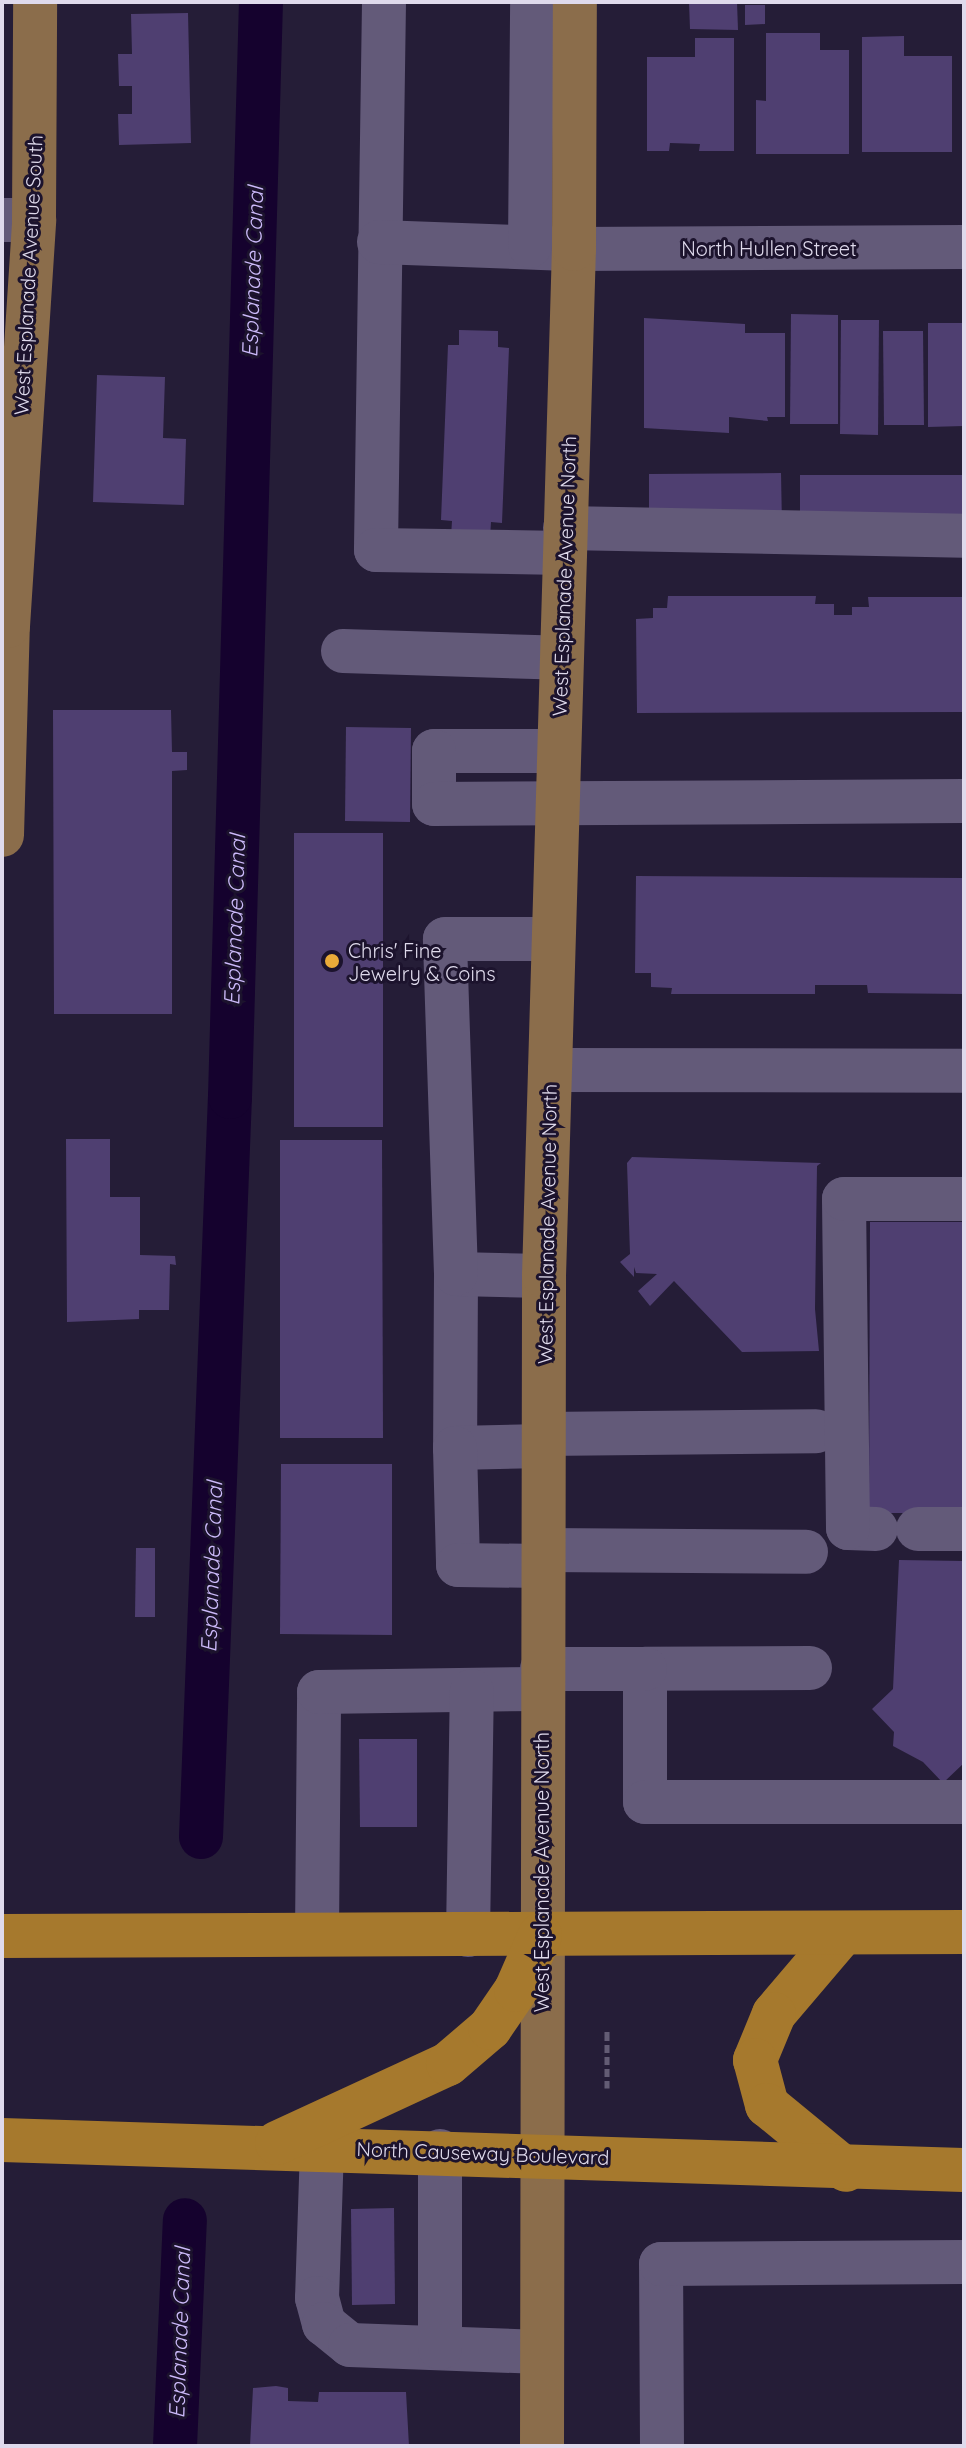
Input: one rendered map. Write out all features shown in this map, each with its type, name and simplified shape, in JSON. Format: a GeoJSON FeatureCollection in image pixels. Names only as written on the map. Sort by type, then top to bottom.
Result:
{"type":"FeatureCollection","features":[{"type":"Feature","properties":{"kind":"highway"},"geometry":{"type":"LineString","coordinates":[[2,1936],[964,1932]]}},
{"type":"Feature","properties":{"kind":"highway"},"geometry":{"type":"LineString","coordinates":[[842,1934],[774,2014],[755,2060],[767,2105],[846,2170]]}},
{"type":"Feature","properties":{"kind":"highway"},"geometry":{"type":"LineString","coordinates":[[268,2147],[448,2064],[490,2028],[516,1990],[540,1935]]}},
{"type":"Feature","properties":{"kind":"highway","name":"North Causeway Boulevard"},"geometry":{"type":"LineString","coordinates":[[2,2140],[540,2154],[846,2170],[964,2170]]}},
{"type":"Feature","properties":{"kind":"main road","name":"West Esplanade Avenue South"},"geometry":{"type":"LineString","coordinates":[[2,835],[18,220],[35,2]]}},
{"type":"Feature","properties":{"kind":"main road","name":"West Esplanade Avenue North"},"geometry":{"type":"LineString","coordinates":[[542,2446],[540,1935],[544,1276],[551,939],[574,249],[575,2]]}},
{"type":"Feature","properties":{"kind":"street"},"geometry":{"type":"LineString","coordinates":[[384,2],[376,550],[565,541],[964,536]]}},
{"type":"Feature","properties":{"kind":"street"},"geometry":{"type":"LineString","coordinates":[[530,246],[532,2]]}},
{"type":"Feature","properties":{"kind":"street","name":"North Hullen Street"},"geometry":{"type":"LineString","coordinates":[[379,242],[574,249],[964,247]]}},
{"type":"Feature","properties":{"kind":"street"},"geometry":{"type":"LineString","coordinates":[[343,651],[561,658]]}},
{"type":"Feature","properties":{"kind":"street"},"geometry":{"type":"LineString","coordinates":[[559,751],[434,751],[434,804],[557,807],[964,801]]}},
{"type":"Feature","properties":{"kind":"street"},"geometry":{"type":"LineString","coordinates":[[551,939],[445,939],[456,1274],[458,1565],[542,1558],[806,1552]]}},
{"type":"Feature","properties":{"kind":"street"},"geometry":{"type":"LineString","coordinates":[[550,1070],[964,1071]]}},
{"type":"Feature","properties":{"kind":"street"},"geometry":{"type":"LineString","coordinates":[[964,1199],[844,1199],[848,1528],[964,1529]]}},
{"type":"Feature","properties":{"kind":"street"},"geometry":{"type":"LineString","coordinates":[[456,1274],[544,1276]]}},
{"type":"Feature","properties":{"kind":"street"},"geometry":{"type":"LineString","coordinates":[[455,1448],[543,1440],[816,1431]]}},
{"type":"Feature","properties":{"kind":"street"},"geometry":{"type":"LineString","coordinates":[[317,1934],[319,1692],[472,1691],[542,1679],[645,1669],[810,1668]]}},
{"type":"Feature","properties":{"kind":"street"},"geometry":{"type":"LineString","coordinates":[[645,1669],[645,1802],[964,1802]]}},
{"type":"Feature","properties":{"kind":"street"},"geometry":{"type":"LineString","coordinates":[[468,1935],[472,1691]]}},
{"type":"Feature","properties":{"kind":"street"},"geometry":{"type":"LineString","coordinates":[[322,2148],[317,2298],[324,2324],[350,2345],[541,2352]]}},
{"type":"Feature","properties":{"kind":"street"},"geometry":{"type":"LineString","coordinates":[[440,2151],[440,2348]]}},
{"type":"Feature","properties":{"kind":"street"},"geometry":{"type":"LineString","coordinates":[[662,2446],[661,2264],[964,2262]]}},
{"type":"Feature","properties":{"kind":"path"},"geometry":{"type":"LineString","coordinates":[[607,2030],[607,2088]]}},
{"type":"Feature","properties":{"kind":"building"},"geometry":{"type":"Polygon","coordinates":[[[689,2],[737,2],[738,30],[690,29],[689,2]]]}},
{"type":"Feature","properties":{"kind":"building"},"geometry":{"type":"Polygon","coordinates":[[[745,5],[765,5],[765,24],[745,25],[745,5]]]}},
{"type":"Feature","properties":{"kind":"building"},"geometry":{"type":"Polygon","coordinates":[[[188,13],[191,143],[119,145],[118,114],[132,114],[132,86],[119,86],[118,54],[132,54],[131,14],[188,13]]]}},
{"type":"Feature","properties":{"kind":"building"},"geometry":{"type":"Polygon","coordinates":[[[766,33],[820,33],[820,50],[849,50],[849,154],[756,154],[756,100],[766,101],[766,33]]]}},
{"type":"Feature","properties":{"kind":"building"},"geometry":{"type":"Polygon","coordinates":[[[904,36],[904,56],[952,56],[952,152],[862,152],[862,37],[904,36]]]}},
{"type":"Feature","properties":{"kind":"building"},"geometry":{"type":"Polygon","coordinates":[[[695,38],[734,38],[734,151],[699,151],[700,144],[670,143],[669,151],[647,151],[647,57],[695,57],[695,38]]]}},
{"type":"Feature","properties":{"kind":"building"},"geometry":{"type":"Polygon","coordinates":[[[791,314],[838,315],[838,424],[790,424],[791,314]]]}},
{"type":"Feature","properties":{"kind":"building"},"geometry":{"type":"Polygon","coordinates":[[[644,318],[745,324],[745,333],[785,333],[785,417],[767,417],[768,421],[729,417],[729,433],[644,428],[644,318]]]}},
{"type":"Feature","properties":{"kind":"building"},"geometry":{"type":"Polygon","coordinates":[[[841,320],[879,320],[878,435],[840,434],[841,320]]]}},
{"type":"Feature","properties":{"kind":"building"},"geometry":{"type":"Polygon","coordinates":[[[928,323],[964,323],[964,426],[928,427],[928,323]]]}},
{"type":"Feature","properties":{"kind":"building"},"geometry":{"type":"Polygon","coordinates":[[[459,330],[498,331],[498,347],[509,348],[502,523],[491,522],[490,538],[451,536],[452,521],[441,520],[448,345],[459,345],[459,330]]]}},
{"type":"Feature","properties":{"kind":"building"},"geometry":{"type":"Polygon","coordinates":[[[883,331],[923,331],[924,425],[884,425],[883,331]]]}},
{"type":"Feature","properties":{"kind":"building"},"geometry":{"type":"Polygon","coordinates":[[[97,375],[165,377],[163,438],[186,439],[184,505],[93,502],[97,375]]]}},
{"type":"Feature","properties":{"kind":"building"},"geometry":{"type":"Polygon","coordinates":[[[781,473],[782,525],[649,526],[649,474],[781,473]]]}},
{"type":"Feature","properties":{"kind":"building"},"geometry":{"type":"Polygon","coordinates":[[[800,475],[964,475],[964,520],[800,520],[800,475]]]}},
{"type":"Feature","properties":{"kind":"building"},"geometry":{"type":"Polygon","coordinates":[[[668,596],[816,596],[815,604],[834,604],[834,615],[852,615],[852,607],[869,607],[868,597],[964,597],[964,712],[637,713],[636,619],[653,618],[653,608],[667,608],[668,596]]]}},
{"type":"Feature","properties":{"kind":"building"},"geometry":{"type":"Polygon","coordinates":[[[53,710],[171,710],[172,752],[187,752],[187,770],[172,771],[172,1014],[54,1014],[53,710]]]}},
{"type":"Feature","properties":{"kind":"building"},"geometry":{"type":"Polygon","coordinates":[[[346,727],[411,728],[410,822],[345,821],[346,727]]]}},
{"type":"Feature","properties":{"kind":"building"},"geometry":{"type":"Polygon","coordinates":[[[294,833],[383,833],[383,1127],[294,1127],[294,833]]]}},
{"type":"Feature","properties":{"kind":"building"},"geometry":{"type":"Polygon","coordinates":[[[636,876],[964,878],[964,994],[868,993],[867,985],[815,985],[815,994],[671,994],[672,988],[651,987],[651,973],[635,973],[636,876]]]}},
{"type":"Feature","properties":{"kind":"building"},"geometry":{"type":"Polygon","coordinates":[[[66,1139],[110,1139],[110,1197],[140,1197],[140,1255],[175,1256],[176,1265],[170,1264],[169,1310],[139,1310],[139,1319],[67,1322],[66,1139]]]}},
{"type":"Feature","properties":{"kind":"building"},"geometry":{"type":"Polygon","coordinates":[[[280,1140],[382,1140],[383,1438],[280,1438],[280,1140]]]}},
{"type":"Feature","properties":{"kind":"building"},"geometry":{"type":"Polygon","coordinates":[[[632,1157],[821,1163],[817,1166],[815,1309],[819,1351],[742,1352],[674,1281],[650,1306],[638,1291],[657,1274],[636,1273],[634,1267],[634,1277],[620,1262],[630,1254],[627,1163],[632,1157]]]}},
{"type":"Feature","properties":{"kind":"building"},"geometry":{"type":"Polygon","coordinates":[[[870,1222],[964,1222],[964,1513],[869,1513],[870,1222]]]}},
{"type":"Feature","properties":{"kind":"building"},"geometry":{"type":"Polygon","coordinates":[[[281,1464],[392,1464],[392,1635],[280,1634],[281,1464]]]}},
{"type":"Feature","properties":{"kind":"building"},"geometry":{"type":"Polygon","coordinates":[[[136,1548],[155,1548],[155,1617],[135,1617],[136,1548]]]}},
{"type":"Feature","properties":{"kind":"building"},"geometry":{"type":"Polygon","coordinates":[[[899,1560],[964,1561],[964,1763],[943,1783],[923,1762],[893,1746],[894,1732],[872,1709],[893,1689],[899,1560]]]}},
{"type":"Feature","properties":{"kind":"building"},"geometry":{"type":"Polygon","coordinates":[[[359,1739],[417,1739],[417,1827],[360,1827],[359,1739]]]}},
{"type":"Feature","properties":{"kind":"building"},"geometry":{"type":"Polygon","coordinates":[[[394,2208],[395,2304],[352,2305],[351,2209],[394,2208]]]}},
{"type":"Feature","properties":{"kind":"building"},"geometry":{"type":"Polygon","coordinates":[[[253,2388],[288,2388],[288,2401],[318,2402],[319,2392],[406,2392],[409,2446],[250,2446],[253,2388]]]}},
{"type":"Feature","properties":{"kind":"waterway","name":"Esplanade Canal"},"geometry":{"type":"LineString","coordinates":[[201,1837],[230,1097],[261,2]]}},
{"type":"Feature","properties":{"kind":"waterway","name":"Esplanade Canal"},"geometry":{"type":"LineString","coordinates":[[175,2446],[185,2220]]}},
{"type":"Feature","properties":{"kind":"place","name":"Chris' Fine Jewelry & Coins"},"geometry":{"type":"Point","coordinates":[332,961]}}]}
